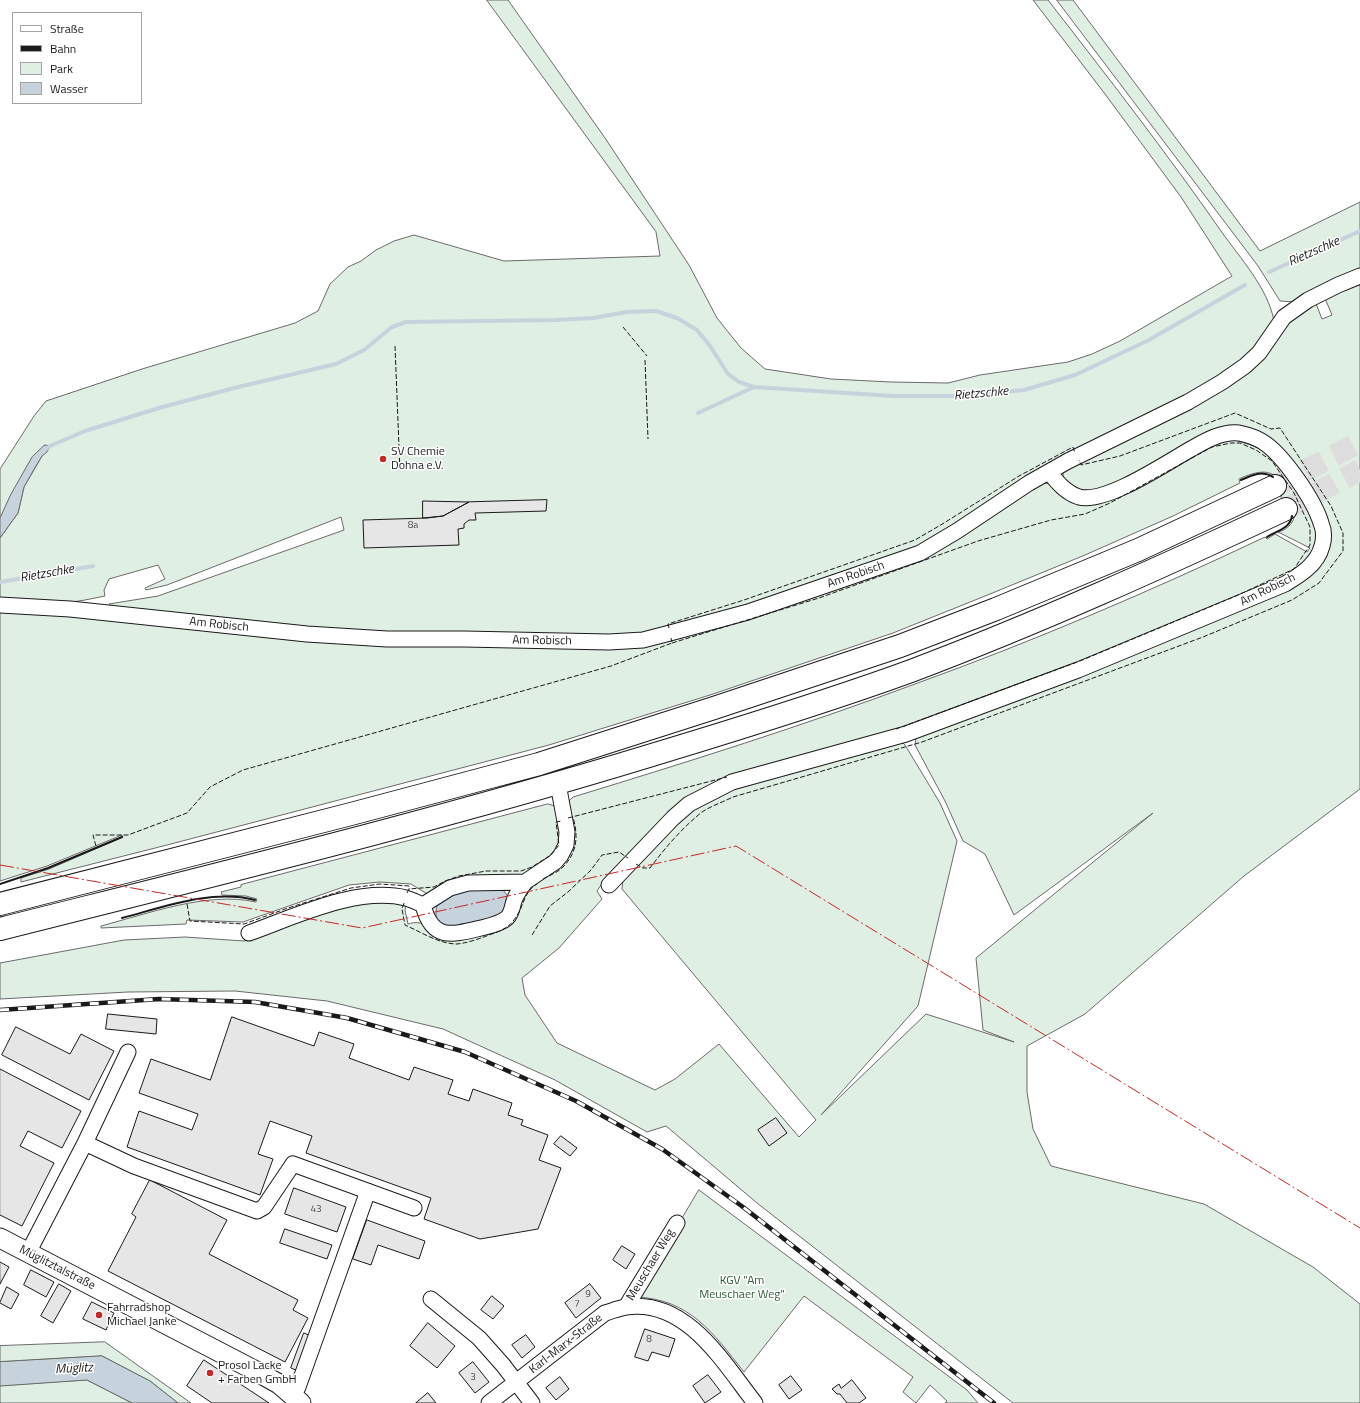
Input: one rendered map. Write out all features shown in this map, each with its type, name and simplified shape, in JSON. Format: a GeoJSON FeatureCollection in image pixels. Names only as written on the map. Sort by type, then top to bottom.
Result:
{"type":"FeatureCollection","features":[{"type":"Feature","properties":{"kind":"highway"},"geometry":{"type":"LineString","coordinates":[[0,904],[539,764],[714,708],[900,646],[996,609],[1138,550],[1275,486]]}},
{"type":"Feature","properties":{"kind":"highway"},"geometry":{"type":"LineString","coordinates":[[0,929],[354,839],[558,784],[728,732],[910,671],[1025,625],[1153,571],[1286,509]]}},
{"type":"Feature","properties":{"kind":"main road","name":"Müglitztalstraße"},"geometry":{"type":"LineString","coordinates":[[0,1238],[254,1370],[279,1384],[297,1400]]}},
{"type":"Feature","properties":{"kind":"street","name":"Am Robisch"},"geometry":{"type":"LineString","coordinates":[[0,605],[70,609],[315,635],[387,639],[609,642],[643,640],[748,612],[920,553],[957,531],[1029,483],[1073,459],[1188,402],[1222,382],[1245,366],[1258,353],[1284,317],[1308,300],[1360,276]]}},
{"type":"Feature","properties":{"kind":"street","name":"Am Robisch"},"geometry":{"type":"LineString","coordinates":[[609,886],[673,818],[689,804],[732,782],[906,734],[1078,670],[1285,584],[1307,570],[1317,558],[1322,547],[1324,535],[1322,524],[1318,513],[1306,492],[1283,461],[1267,444],[1254,436],[1229,432],[1209,439],[1129,484],[1108,493],[1090,498],[1078,497],[1070,493],[1061,486],[1049,472]]}},
{"type":"Feature","properties":{"kind":"street"},"geometry":{"type":"LineString","coordinates":[[423,904],[428,921],[443,933],[456,934],[493,925],[507,918],[512,910],[514,900],[524,882],[555,862],[564,851],[567,832],[558,784]]}},
{"type":"Feature","properties":{"kind":"street"},"geometry":{"type":"LineString","coordinates":[[249,933],[338,901],[386,896],[405,898],[423,904],[450,888],[468,883],[524,882]]}},
{"type":"Feature","properties":{"kind":"street"},"geometry":{"type":"LineString","coordinates":[[28,1253],[128,1052]]}},
{"type":"Feature","properties":{"kind":"street"},"geometry":{"type":"LineString","coordinates":[[84,1143],[134,1166],[257,1211],[264,1207],[293,1164],[414,1208]]}},
{"type":"Feature","properties":{"kind":"street"},"geometry":{"type":"LineString","coordinates":[[297,1400],[300,1382],[368,1191]]}},
{"type":"Feature","properties":{"kind":"street","name":"Meuschaer Weg"},"geometry":{"type":"LineString","coordinates":[[626,1307],[677,1223]]}},
{"type":"Feature","properties":{"kind":"street"},"geometry":{"type":"LineString","coordinates":[[432,1298],[479,1338],[532,1403]]}},
{"type":"Feature","properties":{"kind":"street","name":"Karl-Marx-Straße"},"geometry":{"type":"LineString","coordinates":[[489,1403],[605,1313],[626,1307],[646,1307],[665,1311],[682,1319],[719,1356],[755,1403]]}},
{"type":"Feature","properties":{"kind":"green space"},"geometry":{"type":"Polygon","coordinates":[[[487,0],[508,0],[605,138],[689,265],[717,318],[741,348],[765,369],[831,379],[948,383],[980,375],[1068,362],[1092,354],[1120,341],[1232,276],[1181,197],[1033,0],[1048,0],[1136,114],[1260,285],[1271,309],[1274,321],[1246,362],[917,549],[748,607],[642,635],[386,635],[113,608],[109,604],[158,596],[344,530],[341,517],[167,585],[146,590],[145,588],[165,579],[158,565],[109,579],[104,590],[105,596],[66,603],[0,600],[0,538],[18,513],[24,487],[42,456],[45,445],[0,518],[0,469],[34,416],[46,401],[142,369],[295,323],[318,311],[330,284],[348,267],[394,241],[414,235],[504,261],[660,256],[656,232],[487,0]]]}},
{"type":"Feature","properties":{"kind":"green space"},"geometry":{"type":"Polygon","coordinates":[[[1057,0],[1073,0],[1260,251],[1360,202],[1360,271],[1296,302],[1280,301],[1258,266],[1057,0]]]}},
{"type":"Feature","properties":{"kind":"green space"},"geometry":{"type":"Polygon","coordinates":[[[1360,277],[1360,789],[1244,876],[1085,1014],[1027,1046],[1027,1092],[1033,1129],[1051,1166],[1204,1204],[1313,1267],[1360,1304],[1360,1403],[1013,1403],[757,1203],[666,1126],[647,1132],[555,1080],[443,1029],[327,1001],[235,991],[128,992],[0,999],[0,963],[124,940],[185,937],[244,941],[256,938],[309,915],[369,900],[380,899],[406,904],[405,910],[408,924],[424,924],[445,937],[460,939],[488,931],[508,922],[515,912],[523,893],[528,886],[561,862],[565,857],[571,841],[567,803],[573,797],[787,729],[960,668],[1092,615],[1265,537],[1267,539],[1275,534],[1307,552],[1310,548],[1278,532],[1286,529],[1292,523],[1294,515],[1293,511],[1282,499],[1281,486],[1277,478],[1267,472],[1256,473],[1239,479],[1240,483],[1173,516],[1085,555],[990,594],[893,633],[710,695],[549,745],[21,882],[21,878],[49,869],[123,837],[122,835],[47,866],[0,881],[0,611],[69,616],[343,643],[614,647],[646,645],[690,634],[750,615],[920,556],[961,533],[1028,487],[1046,483],[1053,486],[1067,498],[1076,503],[1097,503],[1215,440],[1237,438],[1238,441],[1257,448],[1273,459],[1292,483],[1317,524],[1319,537],[1316,546],[1318,548],[1303,567],[1287,577],[1076,666],[894,733],[731,779],[683,803],[601,885],[597,891],[602,899],[559,948],[522,978],[525,995],[557,1043],[655,1090],[675,1079],[719,1044],[799,1137],[816,1120],[622,889],[623,879],[673,822],[693,806],[708,797],[734,785],[894,740],[902,742],[905,745],[940,803],[957,841],[918,1006],[821,1115],[926,1014],[1014,1042],[983,1030],[976,958],[1153,813],[1014,915],[985,854],[963,841],[945,801],[915,745],[916,738],[922,731],[1079,672],[1241,605],[1287,584],[1308,572],[1320,560],[1327,544],[1329,533],[1326,519],[1317,500],[1292,463],[1276,445],[1267,438],[1255,432],[1241,428],[1229,428],[1212,434],[1100,493],[1078,493],[1066,485],[1063,475],[1064,471],[1069,466],[1190,405],[1223,385],[1250,366],[1269,346],[1287,321],[1315,301],[1322,319],[1332,315],[1324,296],[1360,277]]]}},
{"type":"Feature","properties":{"kind":"green space"},"geometry":{"type":"Polygon","coordinates":[[[548,804],[555,806],[560,815],[561,849],[528,874],[429,895],[411,884],[380,882],[349,885],[243,922],[187,920],[186,924],[101,928],[101,926],[178,905],[218,899],[237,899],[256,902],[257,899],[246,896],[222,895],[221,892],[241,887],[241,885],[548,804]]]}},
{"type":"Feature","properties":{"kind":"green space","name":"KGV \"Am Meuschaer Weg\""},"geometry":{"type":"Polygon","coordinates":[[[699,1190],[967,1390],[978,1403],[945,1403],[947,1401],[930,1385],[916,1403],[903,1392],[913,1377],[804,1296],[744,1372],[722,1344],[699,1321],[686,1311],[655,1299],[636,1297],[699,1190]]]}},
{"type":"Feature","properties":{"kind":"green space"},"geometry":{"type":"Polygon","coordinates":[[[105,1342],[191,1403],[178,1403],[150,1381],[102,1356],[0,1362],[0,1346],[105,1342]]]}},
{"type":"Feature","properties":{"kind":"green space"},"geometry":{"type":"Polygon","coordinates":[[[87,1380],[132,1403],[0,1403],[0,1386],[87,1380]]]}},
{"type":"Feature","properties":{"kind":"water"},"geometry":{"type":"Polygon","coordinates":[[[45,445],[50,446],[47,452],[42,456],[24,487],[18,513],[0,538],[0,518],[11,494],[32,457],[45,445]]]}},
{"type":"Feature","properties":{"kind":"water"},"geometry":{"type":"Polygon","coordinates":[[[484,887],[502,889],[508,896],[507,908],[497,919],[447,929],[436,918],[437,905],[442,900],[455,894],[484,887]]]}},
{"type":"Feature","properties":{"kind":"water","name":"Müglitz"},"geometry":{"type":"Polygon","coordinates":[[[102,1356],[150,1381],[178,1403],[132,1403],[87,1380],[0,1386],[0,1362],[102,1356]]]}},
{"type":"Feature","properties":{"kind":"building"},"geometry":{"type":"Polygon","coordinates":[[[547,500],[546,511],[475,513],[476,520],[469,520],[464,524],[464,528],[458,529],[459,545],[364,548],[363,520],[443,516],[469,502],[547,500]]]}},
{"type":"Feature","properties":{"kind":"building"},"geometry":{"type":"Polygon","coordinates":[[[423,501],[469,502],[443,516],[423,518],[423,501]]]}},
{"type":"Feature","properties":{"kind":"building"},"geometry":{"type":"Polygon","coordinates":[[[108,1014],[157,1019],[156,1034],[106,1029],[108,1014]]]}},
{"type":"Feature","properties":{"kind":"building"},"geometry":{"type":"Polygon","coordinates":[[[232,1017],[314,1046],[319,1032],[354,1044],[349,1058],[409,1080],[414,1067],[453,1080],[448,1094],[469,1101],[473,1089],[512,1103],[508,1115],[523,1120],[521,1125],[548,1135],[539,1160],[561,1168],[538,1229],[480,1239],[424,1219],[431,1198],[306,1153],[312,1136],[270,1121],[258,1154],[273,1159],[260,1195],[127,1147],[139,1111],[192,1130],[198,1114],[139,1093],[151,1059],[210,1080],[232,1017]]]}},
{"type":"Feature","properties":{"kind":"building"},"geometry":{"type":"Polygon","coordinates":[[[16,1027],[70,1054],[81,1034],[114,1051],[89,1100],[2,1055],[16,1027]]]}},
{"type":"Feature","properties":{"kind":"building"},"geometry":{"type":"Polygon","coordinates":[[[0,1069],[81,1111],[62,1148],[28,1131],[20,1146],[54,1163],[22,1226],[0,1215],[0,1069]]]}},
{"type":"Feature","properties":{"kind":"building"},"geometry":{"type":"Polygon","coordinates":[[[776,1118],[787,1133],[769,1146],[758,1130],[776,1118]]]}},
{"type":"Feature","properties":{"kind":"building"},"geometry":{"type":"Polygon","coordinates":[[[561,1136],[577,1148],[570,1156],[554,1144],[561,1136]]]}},
{"type":"Feature","properties":{"kind":"building"},"geometry":{"type":"Polygon","coordinates":[[[150,1180],[227,1220],[209,1254],[298,1300],[293,1310],[308,1318],[285,1362],[108,1271],[136,1217],[132,1214],[150,1180]]]}},
{"type":"Feature","properties":{"kind":"building"},"geometry":{"type":"Polygon","coordinates":[[[294,1188],[346,1207],[337,1232],[285,1214],[294,1188]]]}},
{"type":"Feature","properties":{"kind":"building"},"geometry":{"type":"Polygon","coordinates":[[[367,1220],[425,1241],[419,1259],[378,1245],[371,1265],[353,1259],[367,1220]]]}},
{"type":"Feature","properties":{"kind":"building"},"geometry":{"type":"Polygon","coordinates":[[[285,1229],[332,1245],[327,1259],[280,1243],[285,1229]]]}},
{"type":"Feature","properties":{"kind":"building"},"geometry":{"type":"Polygon","coordinates":[[[622,1246],[635,1254],[626,1269],[613,1260],[622,1246]]]}},
{"type":"Feature","properties":{"kind":"building"},"geometry":{"type":"Polygon","coordinates":[[[0,1262],[9,1267],[0,1284],[0,1262]]]}},
{"type":"Feature","properties":{"kind":"building"},"geometry":{"type":"Polygon","coordinates":[[[31,1270],[54,1282],[46,1297],[24,1285],[31,1270]]]}},
{"type":"Feature","properties":{"kind":"building"},"geometry":{"type":"Polygon","coordinates":[[[59,1284],[71,1291],[53,1323],[41,1316],[59,1284]]]}},
{"type":"Feature","properties":{"kind":"building"},"geometry":{"type":"Polygon","coordinates":[[[590,1284],[601,1298],[576,1318],[565,1303],[590,1284]]]}},
{"type":"Feature","properties":{"kind":"building"},"geometry":{"type":"Polygon","coordinates":[[[7,1287],[19,1294],[11,1309],[0,1303],[7,1287]]]}},
{"type":"Feature","properties":{"kind":"building"},"geometry":{"type":"Polygon","coordinates":[[[492,1296],[504,1306],[493,1319],[481,1310],[492,1296]]]}},
{"type":"Feature","properties":{"kind":"building"},"geometry":{"type":"Polygon","coordinates":[[[92,1302],[114,1313],[106,1330],[83,1319],[92,1302]]]}},
{"type":"Feature","properties":{"kind":"building"},"geometry":{"type":"Polygon","coordinates":[[[428,1323],[455,1346],[437,1368],[410,1346],[428,1323]]]}},
{"type":"Feature","properties":{"kind":"building"},"geometry":{"type":"Polygon","coordinates":[[[645,1329],[675,1339],[669,1357],[652,1352],[648,1361],[635,1357],[645,1329]]]}},
{"type":"Feature","properties":{"kind":"building"},"geometry":{"type":"Polygon","coordinates":[[[304,1333],[311,1336],[298,1371],[291,1368],[304,1333]]]}},
{"type":"Feature","properties":{"kind":"building"},"geometry":{"type":"Polygon","coordinates":[[[526,1335],[535,1347],[522,1358],[512,1345],[526,1335]]]}},
{"type":"Feature","properties":{"kind":"building","name":"Prosol Lacke + Farben GmbH"},"geometry":{"type":"Polygon","coordinates":[[[204,1360],[269,1403],[212,1403],[187,1386],[204,1360]]]}},
{"type":"Feature","properties":{"kind":"building"},"geometry":{"type":"Polygon","coordinates":[[[473,1362],[489,1382],[475,1393],[459,1373],[473,1362]]]}},
{"type":"Feature","properties":{"kind":"building"},"geometry":{"type":"Polygon","coordinates":[[[708,1375],[721,1392],[705,1403],[693,1386],[708,1375]]]}},
{"type":"Feature","properties":{"kind":"building"},"geometry":{"type":"Polygon","coordinates":[[[791,1376],[802,1390],[789,1399],[779,1385],[791,1376]]]}},
{"type":"Feature","properties":{"kind":"building"},"geometry":{"type":"Polygon","coordinates":[[[560,1377],[569,1389],[556,1400],[546,1388],[560,1377]]]}},
{"type":"Feature","properties":{"kind":"building"},"geometry":{"type":"Polygon","coordinates":[[[852,1380],[866,1398],[859,1403],[847,1403],[840,1394],[837,1394],[832,1389],[839,1384],[841,1388],[852,1380]]]}},
{"type":"Feature","properties":{"kind":"building"},"geometry":{"type":"Polygon","coordinates":[[[428,1393],[436,1403],[416,1403],[428,1393]]]}},
{"type":"Feature","properties":{"kind":"waterway","name":"Rietzschke"},"geometry":{"type":"LineString","coordinates":[[1269,272],[1360,231]]}},
{"type":"Feature","properties":{"kind":"waterway","name":"Rietzschke"},"geometry":{"type":"LineString","coordinates":[[698,413],[754,387],[893,396],[962,396],[1024,390],[1075,375],[1147,341],[1245,285]]}},
{"type":"Feature","properties":{"kind":"waterway"},"geometry":{"type":"LineString","coordinates":[[46,449],[85,431],[159,408],[234,388],[336,364],[364,350],[392,327],[406,322],[556,320],[593,318],[627,312],[656,311],[677,318],[697,330],[710,346],[728,374],[739,382],[754,387]]}},
{"type":"Feature","properties":{"kind":"waterway","name":"Rietzschke"},"geometry":{"type":"LineString","coordinates":[[0,582],[93,566]]}},
{"type":"Feature","properties":{"kind":"tunnel"},"geometry":{"type":"LineString","coordinates":[[1275,486],[1360,442]]}},
{"type":"Feature","properties":{"kind":"tunnel"},"geometry":{"type":"LineString","coordinates":[[1286,509],[1360,470]]}},
{"type":"Feature","properties":{"kind":"railway"},"geometry":{"type":"LineString","coordinates":[[0,1010],[159,999],[255,1002],[347,1018],[465,1052],[576,1101],[662,1149],[743,1207],[994,1403]]}},
{"type":"Feature","properties":{"kind":"fence"},"geometry":{"type":"LineString","coordinates":[[623,327],[647,356]]}},
{"type":"Feature","properties":{"kind":"fence"},"geometry":{"type":"LineString","coordinates":[[395,346],[400,472]]}},
{"type":"Feature","properties":{"kind":"fence"},"geometry":{"type":"LineString","coordinates":[[645,360],[648,439]]}},
{"type":"Feature","properties":{"kind":"fence"},"geometry":{"type":"LineString","coordinates":[[636,864],[643,868],[650,868],[674,838],[702,812],[733,797],[922,742],[1203,637],[1292,600],[1319,583],[1343,551],[1343,533],[1331,506],[1280,428],[1271,429],[1235,413],[1120,456],[1081,465],[1079,460]]}},
{"type":"Feature","properties":{"kind":"fence"},"geometry":{"type":"LineString","coordinates":[[672,643],[819,598],[978,541],[1051,520],[1085,514],[1110,503],[1212,447],[1231,443],[1240,443],[1256,450],[1272,461],[1294,493],[1310,527],[1310,545],[1294,569],[1236,596],[1080,661],[896,729]]}},
{"type":"Feature","properties":{"kind":"fence"},"geometry":{"type":"LineString","coordinates":[[669,628],[668,624],[744,600],[915,540],[1019,476],[1073,447],[1075,453]]}},
{"type":"Feature","properties":{"kind":"fence"},"geometry":{"type":"LineString","coordinates":[[96,846],[93,835],[128,835],[187,813],[210,787],[243,770],[611,666],[672,643],[671,638]]}},
{"type":"Feature","properties":{"kind":"fence"},"geometry":{"type":"LineString","coordinates":[[568,818],[727,777]]}},
{"type":"Feature","properties":{"kind":"fence"},"geometry":{"type":"LineString","coordinates":[[543,879],[562,868],[572,855],[576,843],[576,830],[573,817]]}},
{"type":"Feature","properties":{"kind":"fence"},"geometry":{"type":"LineString","coordinates":[[407,893],[409,889],[434,887],[459,876],[486,871],[521,871],[532,867],[551,855],[559,845],[556,822],[561,821]]}},
{"type":"Feature","properties":{"kind":"fence"},"geometry":{"type":"LineString","coordinates":[[532,935],[550,906],[568,892],[591,870],[602,855],[619,852],[628,858]]}},
{"type":"Feature","properties":{"kind":"fence"},"geometry":{"type":"LineString","coordinates":[[187,904],[190,921],[244,924],[351,888],[380,884],[409,886],[409,889]]}},
{"type":"Feature","properties":{"kind":"fence"},"geometry":{"type":"LineString","coordinates":[[404,903],[402,909],[405,925],[437,940],[457,944],[481,938],[508,926],[519,913],[529,891],[537,884]]}},
{"type":"Feature","properties":{"kind":"wall"},"geometry":{"type":"LineString","coordinates":[[1241,480],[1253,475],[1261,474],[1273,477]]}},
{"type":"Feature","properties":{"kind":"wall"},"geometry":{"type":"LineString","coordinates":[[1267,537],[1286,527],[1292,516]]}},
{"type":"Feature","properties":{"kind":"wall"},"geometry":{"type":"LineString","coordinates":[[0,884],[48,868],[122,837]]}},
{"type":"Feature","properties":{"kind":"wall"},"geometry":{"type":"LineString","coordinates":[[122,918],[205,898],[238,897],[255,900]]}},
{"type":"Feature","properties":{"kind":"power"},"geometry":{"type":"LineString","coordinates":[[0,865],[362,928],[736,846],[1360,1228]]}},
{"type":"Feature","properties":{"kind":"place","name":"SV Chemie Dohna e.V."},"geometry":{"type":"Point","coordinates":[383,459]}},
{"type":"Feature","properties":{"kind":"place","name":"Fahrradshop Michael Janke"},"geometry":{"type":"Point","coordinates":[99,1315]}},
{"type":"Feature","properties":{"kind":"place","name":"Prosol Lacke + Farben GmbH"},"geometry":{"type":"Point","coordinates":[210,1373]}}]}
